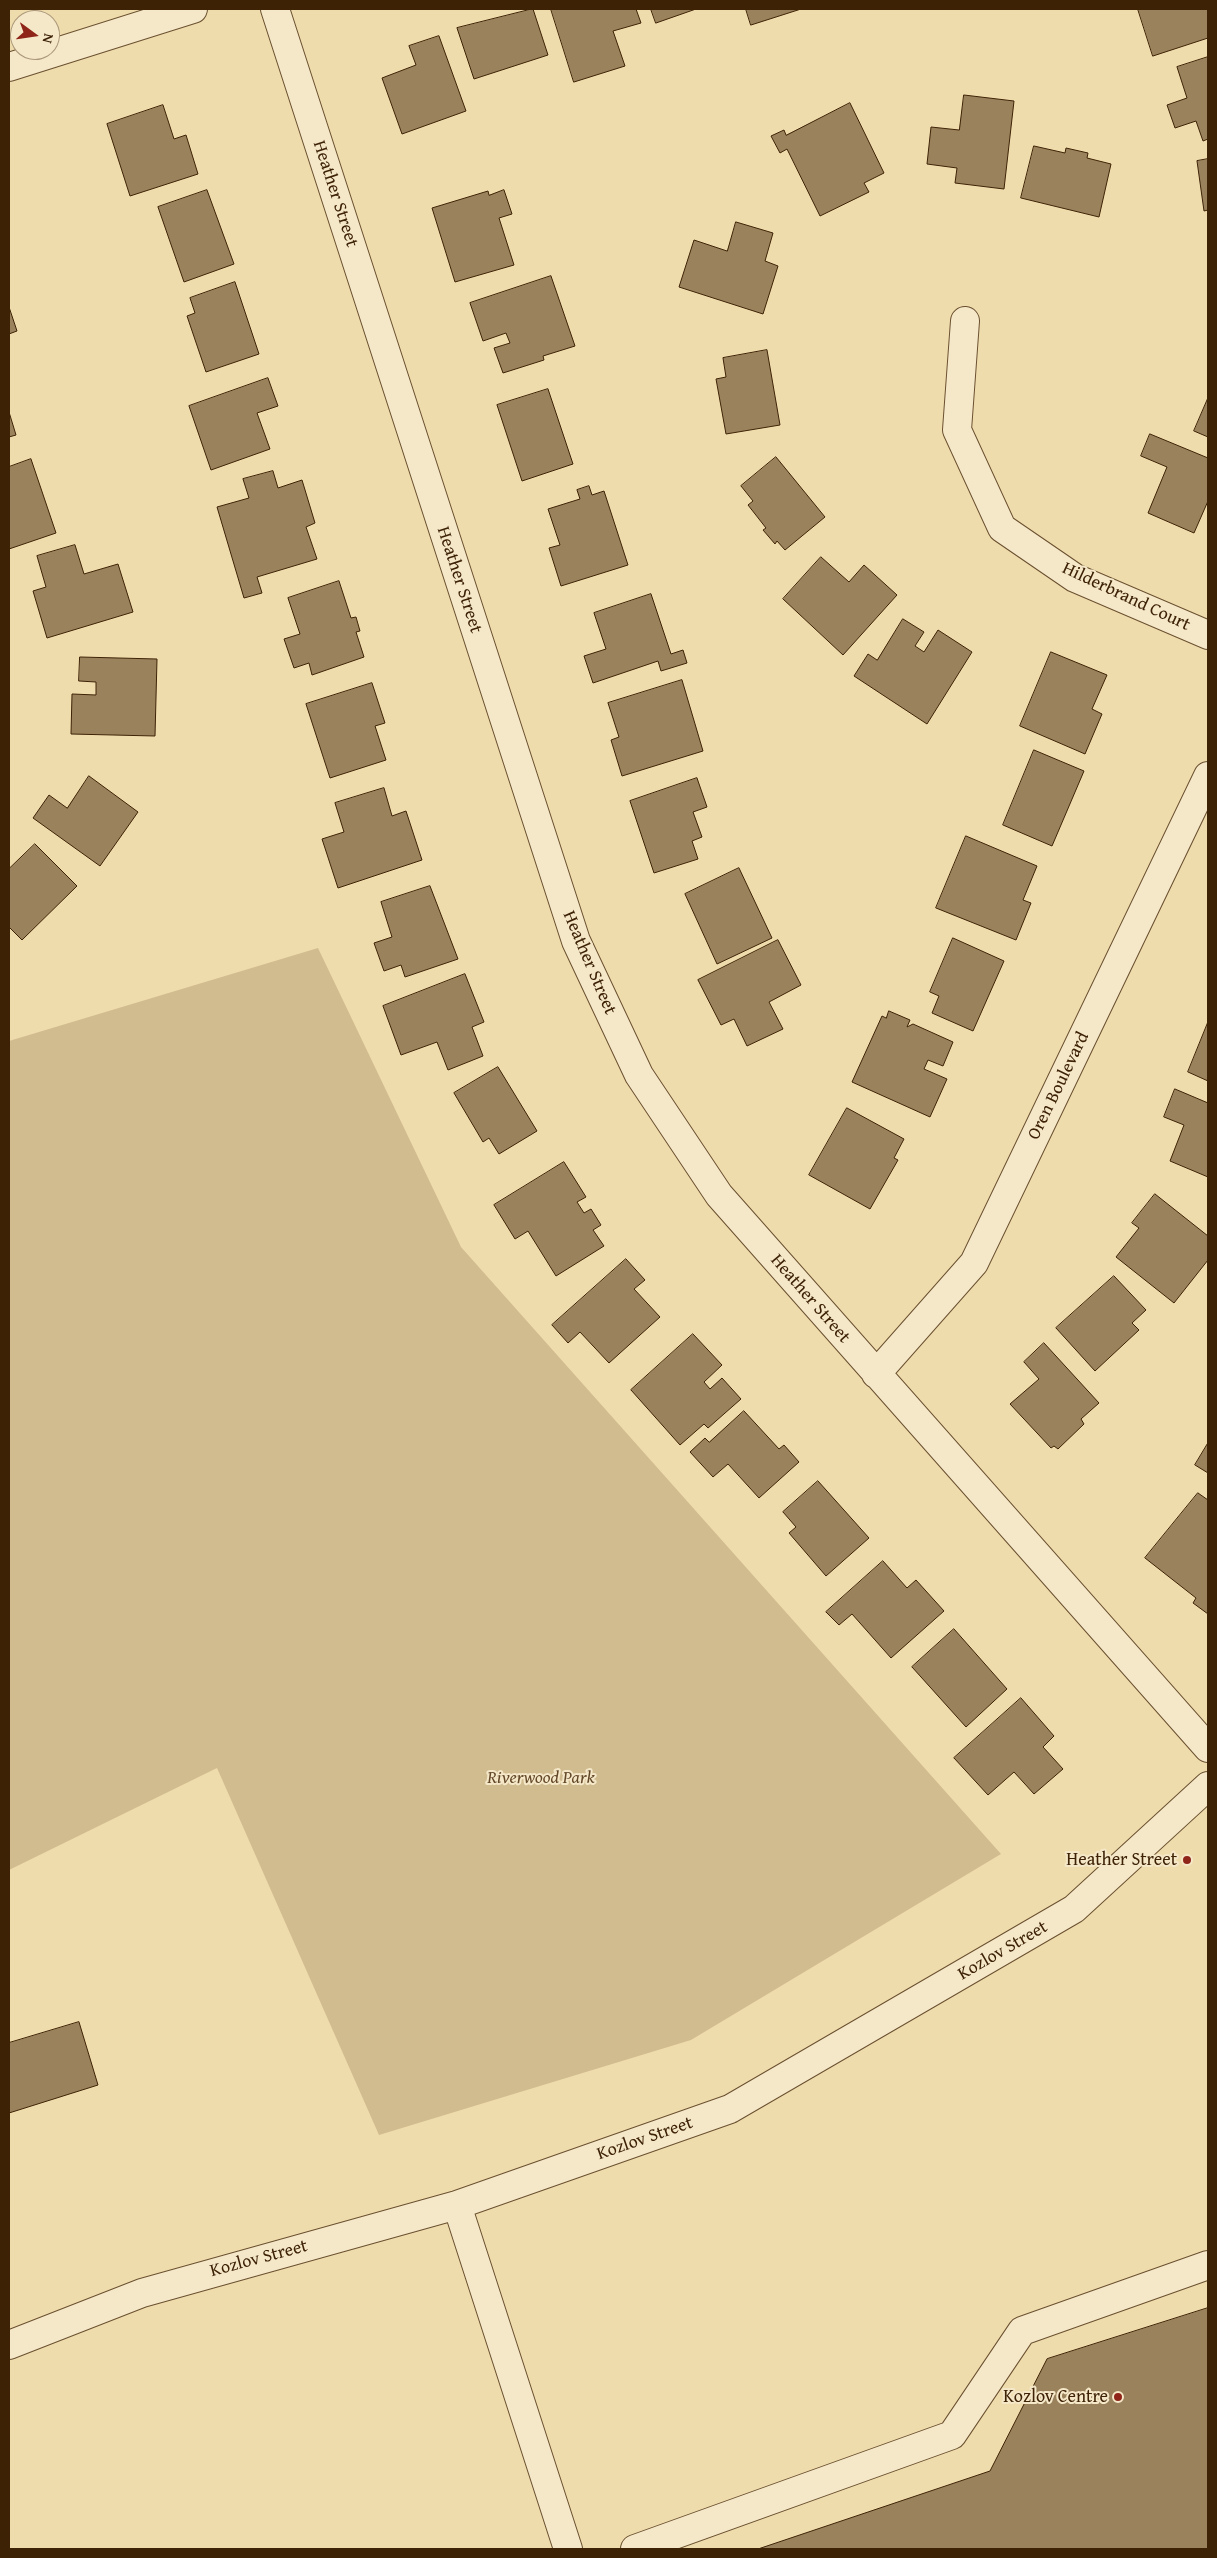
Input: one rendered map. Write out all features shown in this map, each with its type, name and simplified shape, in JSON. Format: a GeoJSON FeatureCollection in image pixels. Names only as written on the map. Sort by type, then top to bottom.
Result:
{"type":"FeatureCollection","features":[{"type":"Feature","properties":{"kind":"street"},"geometry":{"type":"LineString","coordinates":[[9,67],[193,9]]}},
{"type":"Feature","properties":{"kind":"street","name":"Heather Street"},"geometry":{"type":"LineString","coordinates":[[275,9],[576,941],[639,1075],[719,1196],[1208,1748]]}},
{"type":"Feature","properties":{"kind":"street","name":"Hilderbrand Court"},"geometry":{"type":"LineString","coordinates":[[965,321],[957,430],[1002,528],[1075,578],[1208,635]]}},
{"type":"Feature","properties":{"kind":"street","name":"Oren Boulevard"},"geometry":{"type":"LineString","coordinates":[[876,1374],[974,1263],[1208,776]]}},
{"type":"Feature","properties":{"kind":"street","name":"Kozlov Street"},"geometry":{"type":"LineString","coordinates":[[9,2345],[150,2290],[457,2205],[730,2109],[1074,1909],[1208,1786]]}},
{"type":"Feature","properties":{"kind":"street"},"geometry":{"type":"LineString","coordinates":[[457,2205],[568,2549]]}},
{"type":"Feature","properties":{"kind":"street"},"geometry":{"type":"LineString","coordinates":[[635,2549],[952,2435],[1022,2330],[1208,2265]]}},
{"type":"Feature","properties":{"kind":"green space","name":"Riverwood Park"},"geometry":{"type":"Polygon","coordinates":[[[318,948],[461,1247],[1001,1854],[691,2040],[379,2135],[217,1768],[9,1870],[9,1041],[318,948]]]}},
{"type":"Feature","properties":{"kind":"building"},"geometry":{"type":"Polygon","coordinates":[[[533,9],[548,55],[474,79],[457,28],[533,9]]]}},
{"type":"Feature","properties":{"kind":"building"},"geometry":{"type":"Polygon","coordinates":[[[551,9],[636,9],[641,23],[613,31],[625,66],[574,82],[551,9]]]}},
{"type":"Feature","properties":{"kind":"building"},"geometry":{"type":"Polygon","coordinates":[[[651,9],[696,9],[656,23],[651,9]]]}},
{"type":"Feature","properties":{"kind":"building"},"geometry":{"type":"Polygon","coordinates":[[[746,9],[801,9],[751,25],[746,9]]]}},
{"type":"Feature","properties":{"kind":"building"},"geometry":{"type":"Polygon","coordinates":[[[1138,9],[1208,9],[1208,38],[1153,56],[1138,9]]]}},
{"type":"Feature","properties":{"kind":"building"},"geometry":{"type":"Polygon","coordinates":[[[439,36],[466,111],[402,134],[382,78],[416,65],[409,46],[439,36]]]}},
{"type":"Feature","properties":{"kind":"building"},"geometry":{"type":"Polygon","coordinates":[[[1208,57],[1208,139],[1203,141],[1196,121],[1175,128],[1167,105],[1187,98],[1177,67],[1208,57]]]}},
{"type":"Feature","properties":{"kind":"building"},"geometry":{"type":"Polygon","coordinates":[[[964,95],[1014,101],[1004,189],[955,183],[957,168],[927,164],[931,127],[959,130],[964,95]]]}},
{"type":"Feature","properties":{"kind":"building"},"geometry":{"type":"Polygon","coordinates":[[[850,103],[884,173],[864,183],[869,192],[820,216],[787,149],[780,153],[771,136],[784,130],[786,135],[850,103]]]}},
{"type":"Feature","properties":{"kind":"building"},"geometry":{"type":"Polygon","coordinates":[[[163,105],[174,139],[186,135],[198,174],[130,196],[107,124],[163,105]]]}},
{"type":"Feature","properties":{"kind":"building"},"geometry":{"type":"Polygon","coordinates":[[[1034,146],[1065,153],[1066,148],[1088,153],[1087,158],[1111,164],[1099,217],[1021,198],[1034,146]]]}},
{"type":"Feature","properties":{"kind":"building"},"geometry":{"type":"Polygon","coordinates":[[[1208,159],[1208,210],[1204,211],[1197,161],[1208,159]]]}},
{"type":"Feature","properties":{"kind":"building"},"geometry":{"type":"Polygon","coordinates":[[[207,190],[234,264],[184,282],[158,207],[207,190]]]}},
{"type":"Feature","properties":{"kind":"building"},"geometry":{"type":"Polygon","coordinates":[[[504,190],[512,214],[499,218],[514,265],[455,282],[432,208],[488,191],[489,195],[504,190]]]}},
{"type":"Feature","properties":{"kind":"building"},"geometry":{"type":"Polygon","coordinates":[[[736,222],[773,233],[765,261],[778,266],[763,314],[679,287],[694,240],[727,251],[736,222]]]}},
{"type":"Feature","properties":{"kind":"building"},"geometry":{"type":"Polygon","coordinates":[[[551,276],[575,346],[543,356],[544,360],[503,373],[494,348],[510,343],[506,333],[483,341],[470,303],[551,276]]]}},
{"type":"Feature","properties":{"kind":"building"},"geometry":{"type":"Polygon","coordinates":[[[235,282],[259,354],[206,372],[187,316],[195,313],[190,298],[235,282]]]}},
{"type":"Feature","properties":{"kind":"building"},"geometry":{"type":"Polygon","coordinates":[[[9,307],[17,331],[9,334],[9,307]]]}},
{"type":"Feature","properties":{"kind":"building"},"geometry":{"type":"Polygon","coordinates":[[[767,350],[780,425],[726,434],[716,379],[726,377],[723,358],[767,350]]]}},
{"type":"Feature","properties":{"kind":"building"},"geometry":{"type":"Polygon","coordinates":[[[268,378],[278,406],[257,413],[270,449],[211,470],[189,406],[268,378]]]}},
{"type":"Feature","properties":{"kind":"building"},"geometry":{"type":"Polygon","coordinates":[[[548,389],[573,464],[522,481],[497,405],[548,389]]]}},
{"type":"Feature","properties":{"kind":"building"},"geometry":{"type":"Polygon","coordinates":[[[1208,398],[1208,437],[1194,431],[1208,398]]]}},
{"type":"Feature","properties":{"kind":"building"},"geometry":{"type":"Polygon","coordinates":[[[9,412],[16,435],[9,437],[9,412]]]}},
{"type":"Feature","properties":{"kind":"building"},"geometry":{"type":"Polygon","coordinates":[[[1150,434],[1208,458],[1208,501],[1194,533],[1148,513],[1167,467],[1141,456],[1150,434]]]}},
{"type":"Feature","properties":{"kind":"building"},"geometry":{"type":"Polygon","coordinates":[[[776,457],[825,517],[785,550],[777,541],[775,544],[763,530],[766,528],[748,505],[753,501],[741,486],[776,457]]]}},
{"type":"Feature","properties":{"kind":"building"},"geometry":{"type":"Polygon","coordinates":[[[31,459],[56,533],[9,549],[9,467],[31,459]]]}},
{"type":"Feature","properties":{"kind":"building"},"geometry":{"type":"Polygon","coordinates":[[[273,471],[278,488],[302,480],[315,523],[306,527],[317,559],[257,577],[262,593],[244,598],[217,507],[249,498],[243,479],[273,471]]]}},
{"type":"Feature","properties":{"kind":"building"},"geometry":{"type":"Polygon","coordinates":[[[589,486],[592,495],[604,491],[628,565],[561,586],[549,548],[560,545],[548,509],[580,499],[577,490],[589,486]]]}},
{"type":"Feature","properties":{"kind":"building"},"geometry":{"type":"Polygon","coordinates":[[[75,545],[84,574],[118,564],[133,612],[47,638],[33,591],[46,587],[37,556],[75,545]]]}},
{"type":"Feature","properties":{"kind":"building"},"geometry":{"type":"Polygon","coordinates":[[[821,557],[849,582],[864,565],[897,595],[843,655],[783,599],[821,557]]]}},
{"type":"Feature","properties":{"kind":"building"},"geometry":{"type":"Polygon","coordinates":[[[339,581],[351,618],[356,617],[360,631],[356,632],[364,657],[312,675],[309,663],[294,668],[284,639],[300,634],[288,598],[339,581]]]}},
{"type":"Feature","properties":{"kind":"building"},"geometry":{"type":"Polygon","coordinates":[[[651,594],[671,654],[683,650],[687,663],[661,671],[658,661],[593,683],[584,656],[606,649],[594,613],[651,594]]]}},
{"type":"Feature","properties":{"kind":"building"},"geometry":{"type":"Polygon","coordinates":[[[903,619],[924,632],[915,646],[924,652],[938,630],[972,652],[927,724],[854,676],[868,654],[877,660],[903,619]]]}},
{"type":"Feature","properties":{"kind":"building"},"geometry":{"type":"Polygon","coordinates":[[[1051,652],[1107,675],[1092,709],[1102,714],[1085,754],[1020,726],[1051,652]]]}},
{"type":"Feature","properties":{"kind":"building"},"geometry":{"type":"Polygon","coordinates":[[[80,657],[157,659],[155,736],[71,734],[72,694],[96,695],[96,682],[79,681],[80,657]]]}},
{"type":"Feature","properties":{"kind":"building"},"geometry":{"type":"Polygon","coordinates":[[[682,680],[703,751],[622,776],[611,740],[619,737],[608,703],[682,680]]]}},
{"type":"Feature","properties":{"kind":"building"},"geometry":{"type":"Polygon","coordinates":[[[372,683],[385,723],[375,726],[386,760],[330,778],[306,704],[372,683]]]}},
{"type":"Feature","properties":{"kind":"building"},"geometry":{"type":"Polygon","coordinates":[[[1034,750],[1084,771],[1052,846],[1003,825],[1034,750]]]}},
{"type":"Feature","properties":{"kind":"building"},"geometry":{"type":"Polygon","coordinates":[[[89,776],[138,812],[100,866],[33,818],[49,795],[67,808],[89,776]]]}},
{"type":"Feature","properties":{"kind":"building"},"geometry":{"type":"Polygon","coordinates":[[[697,778],[707,807],[693,812],[702,837],[692,841],[698,859],[654,873],[630,801],[697,778]]]}},
{"type":"Feature","properties":{"kind":"building"},"geometry":{"type":"Polygon","coordinates":[[[384,788],[392,816],[406,811],[422,860],[338,888],[322,839],[344,832],[335,803],[384,788]]]}},
{"type":"Feature","properties":{"kind":"building"},"geometry":{"type":"Polygon","coordinates":[[[966,836],[1037,866],[1023,900],[1031,903],[1016,940],[936,908],[966,836]]]}},
{"type":"Feature","properties":{"kind":"building"},"geometry":{"type":"Polygon","coordinates":[[[35,844],[77,886],[22,940],[9,927],[9,869],[35,844]]]}},
{"type":"Feature","properties":{"kind":"building"},"geometry":{"type":"Polygon","coordinates":[[[739,868],[772,938],[717,964],[685,894],[739,868]]]}},
{"type":"Feature","properties":{"kind":"building"},"geometry":{"type":"Polygon","coordinates":[[[430,886],[458,959],[405,977],[401,965],[384,971],[374,943],[392,937],[381,902],[430,886]]]}},
{"type":"Feature","properties":{"kind":"building"},"geometry":{"type":"Polygon","coordinates":[[[953,938],[1004,961],[973,1031],[932,1013],[939,996],[930,992],[953,938]]]}},
{"type":"Feature","properties":{"kind":"building"},"geometry":{"type":"Polygon","coordinates":[[[778,940],[801,985],[769,1002],[783,1029],[747,1046],[734,1019],[721,1025],[698,980],[778,940]]]}},
{"type":"Feature","properties":{"kind":"building"},"geometry":{"type":"Polygon","coordinates":[[[465,974],[484,1022],[472,1027],[483,1056],[448,1070],[437,1042],[401,1055],[383,1006],[465,974]]]}},
{"type":"Feature","properties":{"kind":"building"},"geometry":{"type":"Polygon","coordinates":[[[889,1011],[910,1020],[907,1027],[913,1024],[953,1042],[943,1066],[928,1060],[924,1069],[947,1079],[930,1117],[852,1082],[882,1016],[886,1018],[889,1011]]]}},
{"type":"Feature","properties":{"kind":"building"},"geometry":{"type":"Polygon","coordinates":[[[1208,1022],[1208,1081],[1188,1072],[1208,1022]]]}},
{"type":"Feature","properties":{"kind":"building"},"geometry":{"type":"Polygon","coordinates":[[[498,1067],[537,1131],[499,1154],[489,1138],[483,1142],[454,1093],[498,1067]]]}},
{"type":"Feature","properties":{"kind":"building"},"geometry":{"type":"Polygon","coordinates":[[[1175,1089],[1208,1103],[1208,1177],[1170,1161],[1184,1125],[1164,1117],[1175,1089]]]}},
{"type":"Feature","properties":{"kind":"building"},"geometry":{"type":"Polygon","coordinates":[[[847,1108],[904,1139],[894,1158],[898,1160],[870,1209],[809,1175],[847,1108]]]}},
{"type":"Feature","properties":{"kind":"building"},"geometry":{"type":"Polygon","coordinates":[[[564,1162],[586,1197],[577,1202],[584,1213],[591,1209],[601,1225],[593,1230],[604,1246],[556,1276],[528,1231],[515,1239],[494,1205],[564,1162]]]}},
{"type":"Feature","properties":{"kind":"building"},"geometry":{"type":"Polygon","coordinates":[[[1155,1194],[1208,1236],[1208,1260],[1174,1303],[1116,1257],[1139,1228],[1132,1223],[1155,1194]]]}},
{"type":"Feature","properties":{"kind":"building"},"geometry":{"type":"Polygon","coordinates":[[[626,1259],[645,1280],[634,1289],[660,1317],[609,1363],[580,1332],[568,1343],[552,1325],[626,1259]]]}},
{"type":"Feature","properties":{"kind":"building"},"geometry":{"type":"Polygon","coordinates":[[[1114,1276],[1146,1310],[1132,1323],[1139,1330],[1095,1371],[1056,1328],[1114,1276]]]}},
{"type":"Feature","properties":{"kind":"building"},"geometry":{"type":"Polygon","coordinates":[[[693,1334],[722,1365],[704,1382],[710,1389],[722,1378],[741,1399],[708,1428],[704,1424],[680,1445],[631,1390],[693,1334]]]}},
{"type":"Feature","properties":{"kind":"building"},"geometry":{"type":"Polygon","coordinates":[[[1044,1343],[1099,1403],[1081,1419],[1084,1424],[1058,1449],[1054,1446],[1051,1448],[1010,1404],[1039,1379],[1024,1362],[1044,1343]]]}},
{"type":"Feature","properties":{"kind":"building"},"geometry":{"type":"Polygon","coordinates":[[[744,1411],[779,1449],[784,1445],[799,1462],[759,1498],[728,1464],[713,1477],[690,1452],[705,1438],[709,1442],[744,1411]]]}},
{"type":"Feature","properties":{"kind":"building"},"geometry":{"type":"Polygon","coordinates":[[[1208,1443],[1208,1473],[1195,1465],[1208,1443]]]}},
{"type":"Feature","properties":{"kind":"building"},"geometry":{"type":"Polygon","coordinates":[[[818,1481],[869,1538],[826,1576],[789,1533],[796,1527],[783,1512],[818,1481]]]}},
{"type":"Feature","properties":{"kind":"building"},"geometry":{"type":"Polygon","coordinates":[[[1198,1493],[1208,1500],[1208,1614],[1193,1603],[1196,1598],[1145,1558],[1198,1493]]]}},
{"type":"Feature","properties":{"kind":"building"},"geometry":{"type":"Polygon","coordinates":[[[883,1561],[907,1588],[916,1580],[944,1611],[891,1658],[852,1614],[839,1625],[826,1612],[883,1561]]]}},
{"type":"Feature","properties":{"kind":"building"},"geometry":{"type":"Polygon","coordinates":[[[954,1629],[1007,1689],[966,1727],[912,1667],[954,1629]]]}},
{"type":"Feature","properties":{"kind":"building"},"geometry":{"type":"Polygon","coordinates":[[[1021,1698],[1054,1736],[1043,1747],[1063,1769],[1034,1794],[1014,1772],[988,1795],[954,1758],[1021,1698]]]}},
{"type":"Feature","properties":{"kind":"building"},"geometry":{"type":"Polygon","coordinates":[[[79,2022],[98,2085],[9,2113],[9,2043],[79,2022]]]}},
{"type":"Feature","properties":{"kind":"building","name":"Kozlov Centre"},"geometry":{"type":"Polygon","coordinates":[[[1208,2308],[1208,2549],[758,2549],[990,2471],[1047,2359],[1208,2308]]]}},
{"type":"Feature","properties":{"kind":"place","name":"Heather Street"},"geometry":{"type":"Point","coordinates":[1187,1860]}},
{"type":"Feature","properties":{"kind":"place","name":"Kozlov Centre"},"geometry":{"type":"Point","coordinates":[1118,2397]}}]}
